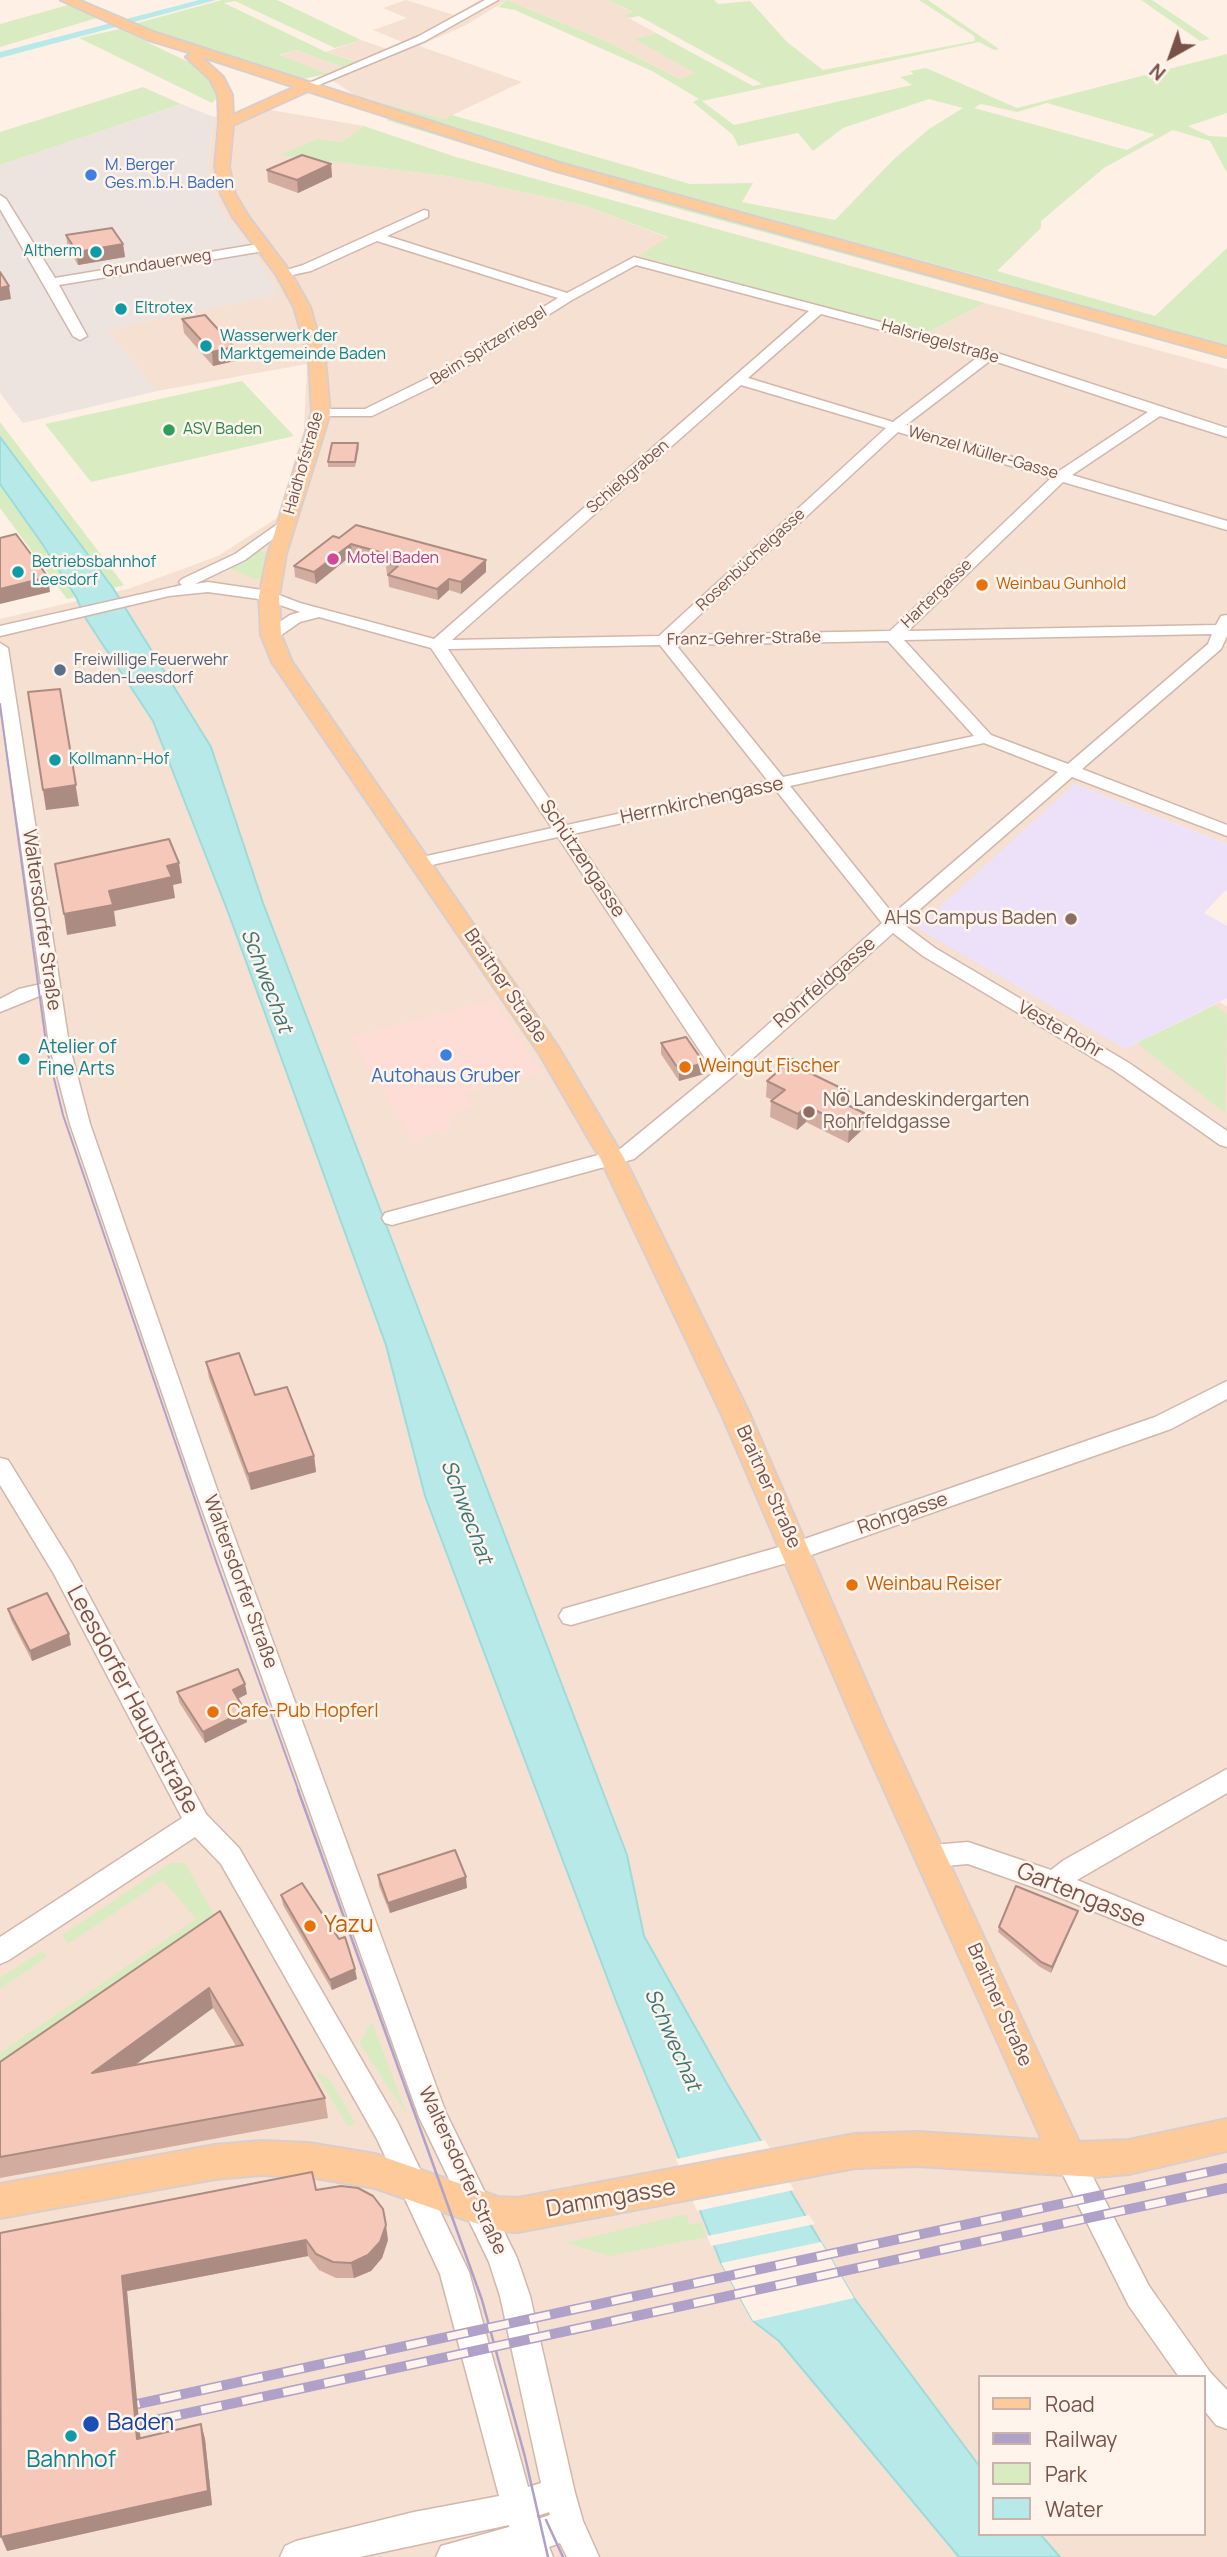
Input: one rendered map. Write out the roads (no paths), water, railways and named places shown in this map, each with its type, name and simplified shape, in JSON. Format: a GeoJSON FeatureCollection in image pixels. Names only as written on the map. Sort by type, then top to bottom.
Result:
{"type":"FeatureCollection","features":[{"type":"Feature","properties":{"kind":"main road"},"geometry":{"type":"LineString","coordinates":[[67,0],[125,26],[324,104],[506,162],[680,213],[1227,364]]}},
{"type":"Feature","properties":{"kind":"main road"},"geometry":{"type":"LineString","coordinates":[[150,36],[193,57],[296,91],[638,190],[1227,352]]}},
{"type":"Feature","properties":{"kind":"main road","name":"Haidhofstraße"},"geometry":{"type":"LineString","coordinates":[[193,57],[207,68],[223,88],[226,120],[222,167],[228,194],[283,273],[311,332],[317,359],[321,413],[289,520]]}},
{"type":"Feature","properties":{"kind":"main road"},"geometry":{"type":"LineString","coordinates":[[226,120],[296,91]]}},
{"type":"Feature","properties":{"kind":"main road"},"geometry":{"type":"LineString","coordinates":[[226,120],[296,91]]}},
{"type":"Feature","properties":{"kind":"main road"},"geometry":{"type":"LineString","coordinates":[[261,107],[295,102],[324,104]]}},
{"type":"Feature","properties":{"kind":"main road","name":"Braitner Straße"},"geometry":{"type":"LineString","coordinates":[[289,520],[277,554],[269,596],[271,635],[282,662],[550,1052],[612,1158],[736,1415],[870,1726],[1069,2159]]}},
{"type":"Feature","properties":{"kind":"main road","name":"Dammgasse"},"geometry":{"type":"LineString","coordinates":[[0,2201],[215,2162],[261,2158],[309,2160],[374,2171],[498,2214],[518,2215],[674,2188],[855,2151],[918,2149],[1096,2160],[1129,2157],[1227,2135]]}},
{"type":"Feature","properties":{"kind":"street"},"geometry":{"type":"LineString","coordinates":[[296,91],[421,39],[493,0]]}},
{"type":"Feature","properties":{"kind":"street"},"geometry":{"type":"LineString","coordinates":[[0,199],[51,282],[80,336]]}},
{"type":"Feature","properties":{"kind":"street"},"geometry":{"type":"LineString","coordinates":[[283,273],[307,268],[424,214]]}},
{"type":"Feature","properties":{"kind":"street"},"geometry":{"type":"LineString","coordinates":[[376,237],[568,297]]}},
{"type":"Feature","properties":{"kind":"street","name":"Grundauerweg"},"geometry":{"type":"LineString","coordinates":[[51,282],[264,247]]}},
{"type":"Feature","properties":{"kind":"street","name":"Beim Spitzerriegel"},"geometry":{"type":"LineString","coordinates":[[321,413],[366,413],[435,380],[568,297],[634,261],[650,264]]}},
{"type":"Feature","properties":{"kind":"street","name":"Halsriegelstraße"},"geometry":{"type":"LineString","coordinates":[[650,264],[989,355],[1227,433]]}},
{"type":"Feature","properties":{"kind":"street","name":"Schießgraben"},"geometry":{"type":"LineString","coordinates":[[437,645],[819,309]]}},
{"type":"Feature","properties":{"kind":"street","name":"Rosenbüchelgasse"},"geometry":{"type":"LineString","coordinates":[[664,640],[895,427],[989,355]]}},
{"type":"Feature","properties":{"kind":"street","name":"Wenzel Müller-Gasse"},"geometry":{"type":"LineString","coordinates":[[739,380],[1227,526]]}},
{"type":"Feature","properties":{"kind":"street","name":"Hartergasse"},"geometry":{"type":"LineString","coordinates":[[1158,411],[1061,476],[892,637],[985,738],[1227,831]]}},
{"type":"Feature","properties":{"kind":"street","name":"Haidhofstraße"},"geometry":{"type":"LineString","coordinates":[[169,591],[240,557],[289,520]]}},
{"type":"Feature","properties":{"kind":"street","name":"Franz-Gehrer-Straße"},"geometry":{"type":"LineString","coordinates":[[169,591],[208,587],[269,596],[437,645],[892,637],[1225,627]]}},
{"type":"Feature","properties":{"kind":"street"},"geometry":{"type":"LineString","coordinates":[[1,647],[72,614],[169,591]]}},
{"type":"Feature","properties":{"kind":"street"},"geometry":{"type":"LineString","coordinates":[[271,635],[295,618],[320,613]]}},
{"type":"Feature","properties":{"kind":"street","name":"Rohrfeldgasse"},"geometry":{"type":"LineString","coordinates":[[392,1218],[627,1154],[725,1073],[892,924],[1215,646],[1225,627]]}},
{"type":"Feature","properties":{"kind":"street"},"geometry":{"type":"LineString","coordinates":[[664,640],[892,924]]}},
{"type":"Feature","properties":{"kind":"street","name":"Schützengasse"},"geometry":{"type":"LineString","coordinates":[[437,645],[725,1073]]}},
{"type":"Feature","properties":{"kind":"street","name":"Waltersdorfer Straße"},"geometry":{"type":"LineString","coordinates":[[1,647],[59,1044],[80,1125],[208,1495],[433,2117],[502,2258],[515,2296],[559,2493],[568,2524],[583,2557]]}},
{"type":"Feature","properties":{"kind":"street","name":"Herrnkirchengasse"},"geometry":{"type":"LineString","coordinates":[[418,863],[985,738]]}},
{"type":"Feature","properties":{"kind":"street","name":"Veste Rohr"},"geometry":{"type":"LineString","coordinates":[[892,924],[929,952],[1122,1067],[1227,1140]]}},
{"type":"Feature","properties":{"kind":"street"},"geometry":{"type":"LineString","coordinates":[[0,1006],[26,993],[51,987]]}},
{"type":"Feature","properties":{"kind":"street","name":"Rohrgasse"},"geometry":{"type":"LineString","coordinates":[[571,1616],[797,1552],[1163,1423],[1227,1389]]}},
{"type":"Feature","properties":{"kind":"street","name":"Leesdorfer Hauptstraße"},"geometry":{"type":"LineString","coordinates":[[0,1466],[62,1568],[197,1822],[230,1856],[362,2083],[413,2185]]}},
{"type":"Feature","properties":{"kind":"street"},"geometry":{"type":"LineString","coordinates":[[1055,1884],[1073,1868],[1227,1780]]}},
{"type":"Feature","properties":{"kind":"street"},"geometry":{"type":"LineString","coordinates":[[0,1952],[197,1822]]}},
{"type":"Feature","properties":{"kind":"street","name":"Gartengasse"},"geometry":{"type":"LineString","coordinates":[[932,1856],[968,1853],[1055,1884],[1227,1954]]}},
{"type":"Feature","properties":{"kind":"street","name":"Braitner Straße"},"geometry":{"type":"LineString","coordinates":[[1069,2159],[1139,2296],[1196,2375]]}},
{"type":"Feature","properties":{"kind":"street"},"geometry":{"type":"LineString","coordinates":[[413,2185],[454,2273],[517,2506],[533,2547]]}},
{"type":"Feature","properties":{"kind":"street"},"geometry":{"type":"LineString","coordinates":[[1206,2387],[1227,2413]]}},
{"type":"Feature","properties":{"kind":"street"},"geometry":{"type":"LineString","coordinates":[[296,2557],[414,2528],[489,2515],[559,2493]]}},
{"type":"Feature","properties":{"kind":"street"},"geometry":{"type":"LineString","coordinates":[[452,2557],[533,2547],[568,2524]]}},
{"type":"Feature","properties":{"kind":"water","name":"Schwechat"},"geometry":{"type":"Polygon","coordinates":[[[0,437],[113,588],[211,747],[263,903],[627,1855],[644,1936],[726,2082],[854,2298],[978,2464],[978,2536],[1042,2536],[1060,2557],[959,2557],[779,2341],[753,2321],[721,2263],[616,2001],[425,1496],[386,1345],[228,912],[153,721],[86,619],[76,597],[43,545],[0,484],[0,437]]]}},
{"type":"Feature","properties":{"kind":"waterway"},"geometry":{"type":"LineString","coordinates":[[0,55],[211,0]]}},
{"type":"Feature","properties":{"kind":"tram line"},"geometry":{"type":"LineString","coordinates":[[0,704],[47,1050],[63,1115],[217,1564],[299,1792]]}},
{"type":"Feature","properties":{"kind":"tram line"},"geometry":{"type":"LineString","coordinates":[[298,1790],[482,2300],[525,2457],[548,2557]]}},
{"type":"Feature","properties":{"kind":"tram line"},"geometry":{"type":"LineString","coordinates":[[546,2520],[563,2557]]}},
{"type":"Feature","properties":{"kind":"railway"},"geometry":{"type":"LineString","coordinates":[[119,2408],[1227,2168]]}},
{"type":"Feature","properties":{"kind":"railway"},"geometry":{"type":"LineString","coordinates":[[119,2428],[1227,2188]]}},
{"type":"Feature","properties":{"kind":"place","name":"M. Berger Ges.m.b.H. Baden"},"geometry":{"type":"Point","coordinates":[91,175]}},
{"type":"Feature","properties":{"kind":"place","name":"Altherm"},"geometry":{"type":"Point","coordinates":[96,252]}},
{"type":"Feature","properties":{"kind":"place","name":"Eltrotex"},"geometry":{"type":"Point","coordinates":[121,309]}},
{"type":"Feature","properties":{"kind":"place","name":"Wasserwerk der Marktgemeinde Baden"},"geometry":{"type":"Point","coordinates":[206,346]}},
{"type":"Feature","properties":{"kind":"place","name":"ASV Baden"},"geometry":{"type":"Point","coordinates":[169,430]}},
{"type":"Feature","properties":{"kind":"place","name":"Motel Baden"},"geometry":{"type":"Point","coordinates":[333,559]}},
{"type":"Feature","properties":{"kind":"place","name":"Betriebsbahnhof Leesdorf"},"geometry":{"type":"Point","coordinates":[18,572]}},
{"type":"Feature","properties":{"kind":"place","name":"Weinbau Gunhold"},"geometry":{"type":"Point","coordinates":[982,585]}},
{"type":"Feature","properties":{"kind":"place","name":"Freiwillige Feuerwehr Baden-Leesdorf"},"geometry":{"type":"Point","coordinates":[60,670]}},
{"type":"Feature","properties":{"kind":"place","name":"Kollmann-Hof"},"geometry":{"type":"Point","coordinates":[55,760]}},
{"type":"Feature","properties":{"kind":"place","name":"AHS Campus Baden"},"geometry":{"type":"Point","coordinates":[1071,919]}},
{"type":"Feature","properties":{"kind":"place","name":"Autohaus Gruber"},"geometry":{"type":"Point","coordinates":[446,1055]}},
{"type":"Feature","properties":{"kind":"place","name":"Atelier of Fine Arts"},"geometry":{"type":"Point","coordinates":[24,1059]}},
{"type":"Feature","properties":{"kind":"place","name":"Weingut Fischer"},"geometry":{"type":"Point","coordinates":[685,1067]}},
{"type":"Feature","properties":{"kind":"place","name":"NÖ Landeskindergarten Rohrfeldgasse"},"geometry":{"type":"Point","coordinates":[809,1112]}},
{"type":"Feature","properties":{"kind":"place","name":"Weinbau Reiser"},"geometry":{"type":"Point","coordinates":[852,1585]}},
{"type":"Feature","properties":{"kind":"place","name":"Cafe-Pub Hopferl"},"geometry":{"type":"Point","coordinates":[213,1712]}},
{"type":"Feature","properties":{"kind":"place","name":"Yazu"},"geometry":{"type":"Point","coordinates":[310,1926]}},
{"type":"Feature","properties":{"kind":"place","name":"Baden"},"geometry":{"type":"Point","coordinates":[91,2424]}},
{"type":"Feature","properties":{"kind":"place","name":"Bahnhof"},"geometry":{"type":"Point","coordinates":[71,2436]}}]}
